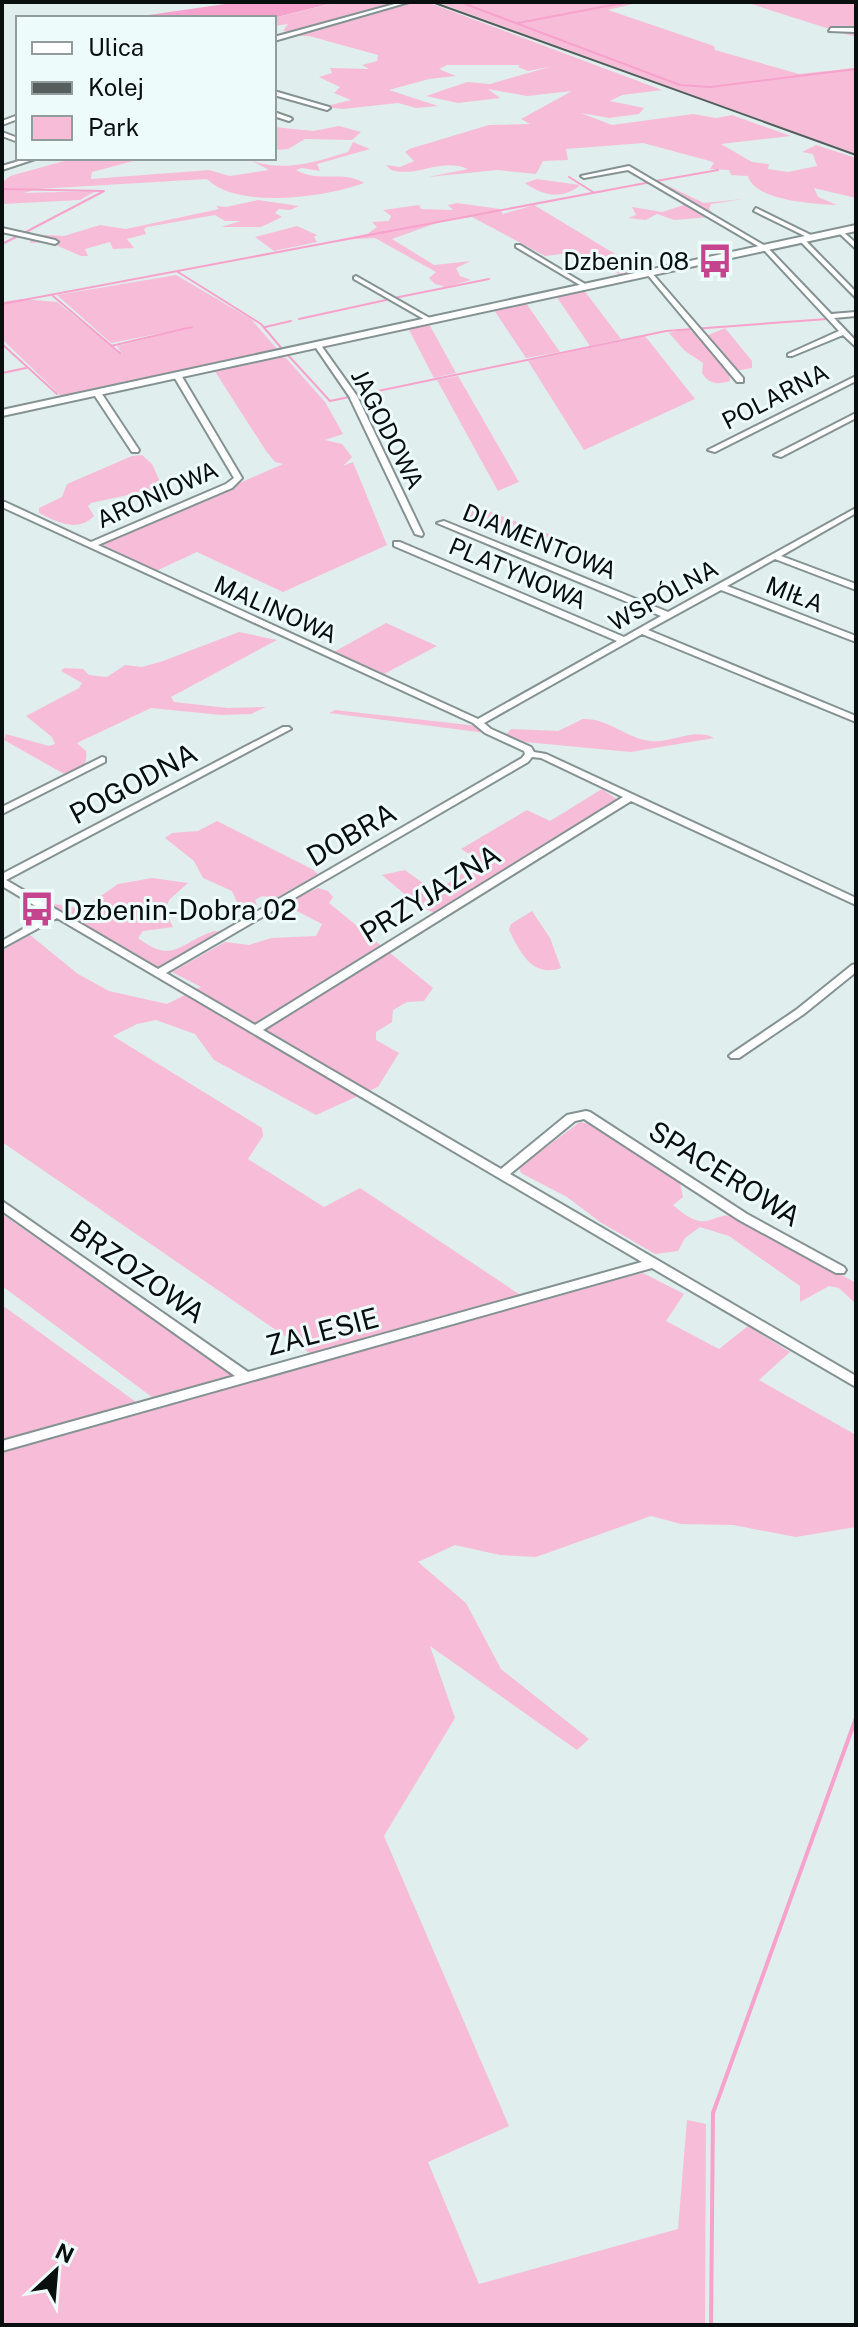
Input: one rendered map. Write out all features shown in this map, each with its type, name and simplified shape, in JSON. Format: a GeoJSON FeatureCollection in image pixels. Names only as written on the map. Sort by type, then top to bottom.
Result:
{"type":"FeatureCollection","features":[{"type":"Feature","properties":{"kind":"street"},"geometry":{"type":"LineString","coordinates":[[276,38],[407,2]]}},
{"type":"Feature","properties":{"kind":"street"},"geometry":{"type":"LineString","coordinates":[[831,30],[856,30]]}},
{"type":"Feature","properties":{"kind":"street"},"geometry":{"type":"LineString","coordinates":[[276,94],[327,108]]}},
{"type":"Feature","properties":{"kind":"street"},"geometry":{"type":"LineString","coordinates":[[276,115],[289,119]]}},
{"type":"Feature","properties":{"kind":"street"},"geometry":{"type":"LineString","coordinates":[[2,168],[28,160]]}},
{"type":"Feature","properties":{"kind":"street"},"geometry":{"type":"LineString","coordinates":[[584,176],[629,168],[765,248],[855,343]]}},
{"type":"Feature","properties":{"kind":"street"},"geometry":{"type":"LineString","coordinates":[[756,210],[807,239],[856,296]]}},
{"type":"Feature","properties":{"kind":"street"},"geometry":{"type":"LineString","coordinates":[[2,413],[856,228]]}},
{"type":"Feature","properties":{"kind":"street"},"geometry":{"type":"LineString","coordinates":[[2,230],[55,242]]}},
{"type":"Feature","properties":{"kind":"street"},"geometry":{"type":"LineString","coordinates":[[841,232],[856,247]]}},
{"type":"Feature","properties":{"kind":"street"},"geometry":{"type":"LineString","coordinates":[[518,246],[587,287]]}},
{"type":"Feature","properties":{"kind":"street"},"geometry":{"type":"LineString","coordinates":[[649,273],[740,380]]}},
{"type":"Feature","properties":{"kind":"street"},"geometry":{"type":"LineString","coordinates":[[356,278],[431,321]]}},
{"type":"Feature","properties":{"kind":"street"},"geometry":{"type":"LineString","coordinates":[[829,316],[856,314]]}},
{"type":"Feature","properties":{"kind":"street"},"geometry":{"type":"LineString","coordinates":[[790,355],[843,332]]}},
{"type":"Feature","properties":{"kind":"street","name":"JAGODOWA"},"geometry":{"type":"LineString","coordinates":[[318,345],[353,396],[419,534]]}},
{"type":"Feature","properties":{"kind":"street","name":"ARONIOWA"},"geometry":{"type":"LineString","coordinates":[[90,545],[229,486],[238,478],[177,375]]}},
{"type":"Feature","properties":{"kind":"street","name":"POLARNA"},"geometry":{"type":"LineString","coordinates":[[712,450],[856,378]]}},
{"type":"Feature","properties":{"kind":"street"},"geometry":{"type":"LineString","coordinates":[[97,393],[135,450]]}},
{"type":"Feature","properties":{"kind":"street"},"geometry":{"type":"LineString","coordinates":[[778,455],[856,415]]}},
{"type":"Feature","properties":{"kind":"street","name":"MALINOWA"},"geometry":{"type":"LineString","coordinates":[[2,504],[479,722],[488,731],[528,749],[528,757],[630,797],[856,902]]}},
{"type":"Feature","properties":{"kind":"street","name":"WSPÓLNA"},"geometry":{"type":"LineString","coordinates":[[479,722],[856,510]]}},
{"type":"Feature","properties":{"kind":"street","name":"DIAMENTOWA"},"geometry":{"type":"LineString","coordinates":[[441,523],[667,615]]}},
{"type":"Feature","properties":{"kind":"street","name":"PLATYNOWA"},"geometry":{"type":"LineString","coordinates":[[397,544],[623,640]]}},
{"type":"Feature","properties":{"kind":"street"},"geometry":{"type":"LineString","coordinates":[[774,556],[856,587]]}},
{"type":"Feature","properties":{"kind":"street","name":"MIŁA"},"geometry":{"type":"LineString","coordinates":[[719,586],[856,639]]}},
{"type":"Feature","properties":{"kind":"street"},"geometry":{"type":"LineString","coordinates":[[640,630],[856,719]]}},
{"type":"Feature","properties":{"kind":"street","name":"POGODNA"},"geometry":{"type":"LineString","coordinates":[[2,880],[286,729]]}},
{"type":"Feature","properties":{"kind":"street","name":"DOBRA"},"geometry":{"type":"LineString","coordinates":[[159,973],[528,757]]}},
{"type":"Feature","properties":{"kind":"street"},"geometry":{"type":"LineString","coordinates":[[2,811],[102,760]]}},
{"type":"Feature","properties":{"kind":"street","name":"PRZYJAZNA"},"geometry":{"type":"LineString","coordinates":[[256,1030],[630,797]]}},
{"type":"Feature","properties":{"kind":"street"},"geometry":{"type":"LineString","coordinates":[[2,880],[856,1382]]}},
{"type":"Feature","properties":{"kind":"street"},"geometry":{"type":"LineString","coordinates":[[2,945],[57,914]]}},
{"type":"Feature","properties":{"kind":"street"},"geometry":{"type":"LineString","coordinates":[[735,1056],[800,1012],[856,967]]}},
{"type":"Feature","properties":{"kind":"street","name":"SPACEROWA"},"geometry":{"type":"LineString","coordinates":[[502,1174],[571,1118],[586,1115],[743,1217],[840,1270]]}},
{"type":"Feature","properties":{"kind":"street","name":"BRZOZOWA"},"geometry":{"type":"LineString","coordinates":[[2,1205],[246,1377]]}},
{"type":"Feature","properties":{"kind":"street","name":"ZALESIE"},"geometry":{"type":"LineString","coordinates":[[2,1446],[654,1263]]}},
{"type":"Feature","properties":{"kind":"green space"},"geometry":{"type":"Polygon","coordinates":[[[338,2],[427,2],[662,90],[622,95],[610,101],[644,108],[639,114],[609,118],[581,113],[612,125],[693,114],[716,118],[732,115],[791,136],[721,144],[752,162],[769,164],[768,169],[788,172],[817,166],[813,154],[802,152],[816,145],[856,158],[856,198],[814,188],[818,197],[837,205],[787,200],[762,191],[748,176],[731,175],[729,170],[710,169],[714,163],[710,161],[643,143],[566,149],[568,160],[543,161],[536,174],[497,170],[428,177],[468,169],[448,165],[411,172],[391,170],[386,165],[400,167],[414,161],[405,152],[409,149],[489,125],[530,124],[521,119],[572,91],[527,96],[488,89],[500,98],[458,103],[426,96],[467,82],[490,84],[549,67],[528,71],[518,67],[520,65],[447,65],[439,69],[456,76],[429,79],[389,90],[438,106],[416,108],[398,103],[343,109],[323,107],[351,100],[334,93],[340,87],[319,77],[332,73],[330,68],[369,69],[362,65],[377,61],[378,55],[309,36],[295,36],[299,33],[283,31],[288,24],[276,26],[276,18],[338,2]]]}},
{"type":"Feature","properties":{"kind":"green space"},"geometry":{"type":"Polygon","coordinates":[[[641,2],[608,10],[714,46],[715,50],[799,74],[856,68],[856,154],[442,4],[641,2]]]}},
{"type":"Feature","properties":{"kind":"green space"},"geometry":{"type":"Polygon","coordinates":[[[745,2],[856,2],[856,37],[842,33],[745,2]]]}},
{"type":"Feature","properties":{"kind":"green space"},"geometry":{"type":"Polygon","coordinates":[[[339,126],[361,132],[352,140],[305,139],[288,149],[276,150],[276,127],[313,131],[339,126]]]}},
{"type":"Feature","properties":{"kind":"green space"},"geometry":{"type":"Polygon","coordinates":[[[353,142],[370,149],[317,164],[320,171],[296,170],[313,176],[348,177],[364,183],[328,193],[260,198],[221,189],[207,179],[37,189],[24,193],[96,191],[80,200],[2,204],[2,183],[10,176],[68,160],[137,160],[92,172],[91,179],[209,170],[230,176],[269,170],[252,161],[289,166],[348,152],[353,142]]]}},
{"type":"Feature","properties":{"kind":"green space"},"geometry":{"type":"Polygon","coordinates":[[[537,179],[580,185],[567,193],[553,194],[525,183],[537,179]]]}},
{"type":"Feature","properties":{"kind":"green space"},"geometry":{"type":"Polygon","coordinates":[[[660,182],[704,203],[743,199],[711,204],[709,209],[715,216],[711,217],[674,220],[657,214],[646,220],[628,218],[636,215],[632,207],[662,212],[684,205],[651,184],[660,182]]]}},
{"type":"Feature","properties":{"kind":"green space"},"geometry":{"type":"Polygon","coordinates":[[[258,200],[299,206],[290,210],[279,209],[275,213],[282,217],[261,227],[221,227],[241,221],[225,221],[215,215],[147,227],[144,229],[146,234],[127,239],[134,248],[113,249],[110,242],[85,249],[88,256],[49,242],[30,243],[31,240],[23,238],[29,234],[64,236],[100,225],[126,229],[219,209],[216,206],[226,207],[258,200]]]}},
{"type":"Feature","properties":{"kind":"green space"},"geometry":{"type":"Polygon","coordinates":[[[457,203],[500,209],[503,214],[534,205],[645,272],[613,278],[610,277],[619,274],[577,252],[545,256],[472,217],[442,221],[392,239],[434,265],[471,261],[456,268],[460,276],[471,280],[446,287],[435,284],[429,278],[436,272],[375,238],[337,240],[367,234],[377,227],[372,222],[389,221],[391,216],[383,210],[419,205],[421,209],[453,210],[448,205],[457,203]]]}},
{"type":"Feature","properties":{"kind":"green space"},"geometry":{"type":"Polygon","coordinates":[[[297,226],[317,235],[314,237],[317,242],[274,251],[255,237],[297,226]]]}},
{"type":"Feature","properties":{"kind":"green space"},"geometry":{"type":"Polygon","coordinates":[[[176,275],[251,319],[277,349],[65,396],[60,395],[2,339],[2,302],[22,299],[57,302],[122,354],[117,346],[193,327],[111,343],[57,295],[176,275]]]}},
{"type":"Feature","properties":{"kind":"green space"},"geometry":{"type":"Polygon","coordinates":[[[583,289],[621,339],[590,346],[556,296],[583,289]]]}},
{"type":"Feature","properties":{"kind":"green space"},"geometry":{"type":"Polygon","coordinates":[[[526,303],[560,352],[526,358],[494,310],[526,303]]]}},
{"type":"Feature","properties":{"kind":"green space"},"geometry":{"type":"Polygon","coordinates":[[[429,324],[456,373],[434,378],[408,328],[429,324]]]}},
{"type":"Feature","properties":{"kind":"green space"},"geometry":{"type":"Polygon","coordinates":[[[725,328],[752,361],[752,368],[729,372],[730,381],[721,383],[708,379],[702,373],[703,363],[685,351],[669,333],[686,329],[704,337],[725,328]]]}},
{"type":"Feature","properties":{"kind":"green space"},"geometry":{"type":"Polygon","coordinates":[[[645,336],[695,399],[584,450],[528,361],[645,336]]]}},
{"type":"Feature","properties":{"kind":"green space"},"geometry":{"type":"Polygon","coordinates":[[[278,356],[286,358],[325,402],[343,434],[325,440],[342,444],[352,457],[343,466],[353,462],[387,545],[283,592],[197,552],[156,571],[101,544],[283,464],[275,462],[266,451],[214,370],[278,356]]]}},
{"type":"Feature","properties":{"kind":"green space"},"geometry":{"type":"Polygon","coordinates":[[[458,376],[519,482],[498,491],[437,380],[458,376]]]}},
{"type":"Feature","properties":{"kind":"green space"},"geometry":{"type":"Polygon","coordinates":[[[142,455],[152,464],[162,486],[91,503],[88,506],[94,516],[81,524],[67,524],[39,513],[39,508],[62,497],[67,484],[132,456],[142,455]]]}},
{"type":"Feature","properties":{"kind":"green space"},"geometry":{"type":"Polygon","coordinates":[[[478,507],[559,538],[549,549],[538,548],[467,517],[468,511],[478,507]]]}},
{"type":"Feature","properties":{"kind":"green space"},"geometry":{"type":"Polygon","coordinates":[[[386,623],[437,646],[384,674],[332,653],[386,623]]]}},
{"type":"Feature","properties":{"kind":"green space"},"geometry":{"type":"Polygon","coordinates":[[[239,632],[277,640],[171,697],[174,702],[228,708],[266,707],[251,714],[221,715],[151,708],[77,743],[86,751],[86,761],[66,775],[4,740],[6,734],[49,746],[55,744],[52,737],[26,716],[79,688],[82,683],[61,671],[64,668],[83,669],[89,675],[107,677],[125,665],[142,667],[163,661],[239,632]]]}},
{"type":"Feature","properties":{"kind":"green space"},"geometry":{"type":"Polygon","coordinates":[[[335,710],[478,726],[486,733],[329,713],[335,710]]]}},
{"type":"Feature","properties":{"kind":"green space"},"geometry":{"type":"Polygon","coordinates":[[[583,719],[601,722],[650,741],[699,734],[714,738],[631,752],[525,742],[506,735],[511,729],[558,731],[583,719]]]}},
{"type":"Feature","properties":{"kind":"green space"},"geometry":{"type":"Polygon","coordinates":[[[602,789],[618,800],[434,913],[415,903],[382,875],[405,870],[435,892],[481,861],[461,849],[527,810],[550,821],[602,789]]]}},
{"type":"Feature","properties":{"kind":"green space"},"geometry":{"type":"Polygon","coordinates":[[[217,821],[318,874],[276,898],[262,896],[255,900],[257,905],[248,908],[238,904],[232,891],[203,878],[194,861],[165,838],[172,833],[198,831],[217,821]]]}},
{"type":"Feature","properties":{"kind":"green space"},"geometry":{"type":"Polygon","coordinates":[[[152,878],[188,883],[169,900],[165,910],[173,927],[143,931],[138,938],[150,946],[169,951],[215,931],[220,932],[218,936],[158,967],[52,906],[82,909],[118,884],[152,878]]]}},
{"type":"Feature","properties":{"kind":"green space"},"geometry":{"type":"Polygon","coordinates":[[[318,888],[328,891],[333,897],[329,903],[433,988],[424,1001],[407,1002],[393,1010],[392,1022],[376,1032],[376,1040],[399,1053],[378,1087],[316,1115],[214,1060],[195,1034],[156,1020],[137,1024],[113,1036],[262,1128],[263,1136],[248,1159],[324,1207],[360,1188],[528,1300],[643,1273],[684,1294],[666,1321],[719,1349],[748,1326],[790,1352],[759,1380],[856,1435],[856,1527],[796,1537],[733,1525],[681,1524],[651,1516],[536,1557],[500,1555],[455,1545],[418,1562],[466,1603],[501,1669],[589,1739],[577,1750],[430,1646],[455,1718],[384,1836],[509,2126],[428,2162],[479,2284],[678,2229],[687,2120],[706,2124],[705,2325],[2,2325],[2,1305],[136,1402],[152,1397],[2,1286],[2,1214],[233,1375],[311,1354],[2,1142],[2,950],[30,935],[78,974],[109,991],[167,1004],[201,987],[172,972],[225,942],[249,945],[271,938],[316,936],[322,924],[291,908],[300,896],[318,888]]]}},
{"type":"Feature","properties":{"kind":"green space"},"geometry":{"type":"Polygon","coordinates":[[[532,911],[550,938],[561,968],[551,970],[535,966],[528,961],[513,938],[509,930],[511,924],[532,911]]]}},
{"type":"Feature","properties":{"kind":"green space"},"geometry":{"type":"Polygon","coordinates":[[[580,1122],[594,1125],[680,1183],[683,1197],[673,1205],[685,1215],[703,1221],[721,1216],[735,1217],[765,1230],[856,1283],[856,1304],[839,1288],[829,1286],[800,1302],[800,1286],[729,1236],[700,1227],[685,1238],[678,1251],[655,1254],[600,1222],[567,1197],[521,1173],[519,1167],[580,1122]]]}},
{"type":"Feature","properties":{"kind":"shaded area"},"geometry":{"type":"Polygon","coordinates":[[[239,2],[337,2],[276,17],[142,16],[239,2]]]}},
{"type":"Feature","properties":{"kind":"waterway"},"geometry":{"type":"LineString","coordinates":[[460,2],[680,85],[710,87],[856,69]]}},
{"type":"Feature","properties":{"kind":"waterway"},"geometry":{"type":"LineString","coordinates":[[518,23],[628,2]]}},
{"type":"Feature","properties":{"kind":"waterway"},"geometry":{"type":"LineString","coordinates":[[656,181],[718,170]]}},
{"type":"Feature","properties":{"kind":"waterway"},"geometry":{"type":"LineString","coordinates":[[569,177],[593,192]]}},
{"type":"Feature","properties":{"kind":"waterway"},"geometry":{"type":"LineString","coordinates":[[2,304],[651,182]]}},
{"type":"Feature","properties":{"kind":"waterway"},"geometry":{"type":"LineString","coordinates":[[2,189],[104,191],[22,234]]}},
{"type":"Feature","properties":{"kind":"waterway"},"geometry":{"type":"LineString","coordinates":[[2,244],[18,236]]}},
{"type":"Feature","properties":{"kind":"waterway"},"geometry":{"type":"LineString","coordinates":[[178,272],[261,324],[283,350]]}},
{"type":"Feature","properties":{"kind":"waterway"},"geometry":{"type":"LineString","coordinates":[[394,298],[489,279]]}},
{"type":"Feature","properties":{"kind":"waterway"},"geometry":{"type":"LineString","coordinates":[[53,296],[112,346]]}},
{"type":"Feature","properties":{"kind":"waterway"},"geometry":{"type":"LineString","coordinates":[[299,319],[386,300]]}},
{"type":"Feature","properties":{"kind":"waterway"},"geometry":{"type":"LineString","coordinates":[[287,354],[330,401],[666,331],[827,319]]}},
{"type":"Feature","properties":{"kind":"waterway"},"geometry":{"type":"LineString","coordinates":[[265,327],[291,321]]}},
{"type":"Feature","properties":{"kind":"waterway"},"geometry":{"type":"LineString","coordinates":[[112,346],[192,327]]}},
{"type":"Feature","properties":{"kind":"waterway"},"geometry":{"type":"LineString","coordinates":[[2,344],[57,394]]}},
{"type":"Feature","properties":{"kind":"waterway"},"geometry":{"type":"LineString","coordinates":[[112,346],[120,353]]}},
{"type":"Feature","properties":{"kind":"waterway"},"geometry":{"type":"LineString","coordinates":[[2,373],[26,368]]}},
{"type":"Feature","properties":{"kind":"waterway"},"geometry":{"type":"LineString","coordinates":[[711,2325],[713,2113],[856,1718]]}},
{"type":"Feature","properties":{"kind":"railway"},"geometry":{"type":"LineString","coordinates":[[432,2],[856,155]]}},
{"type":"Feature","properties":{"kind":"place","name":"Dzbenin 08"},"geometry":{"type":"Point","coordinates":[715,261]}},
{"type":"Feature","properties":{"kind":"place","name":"Dzbenin-Dobra 02"},"geometry":{"type":"Point","coordinates":[37,909]}}]}
